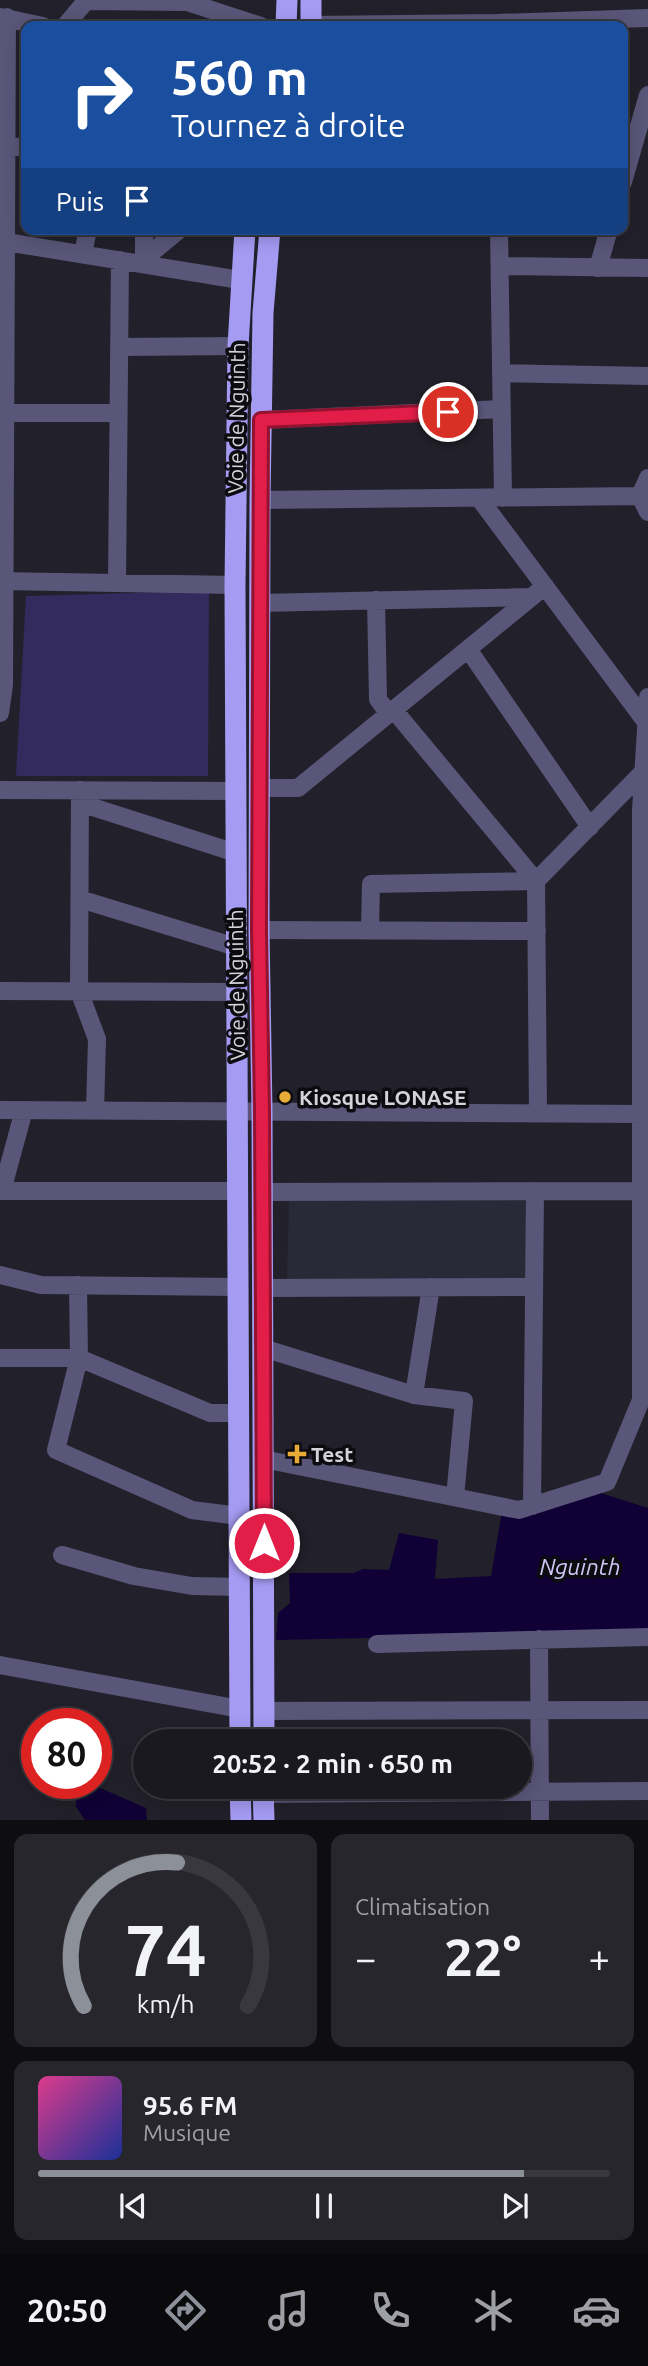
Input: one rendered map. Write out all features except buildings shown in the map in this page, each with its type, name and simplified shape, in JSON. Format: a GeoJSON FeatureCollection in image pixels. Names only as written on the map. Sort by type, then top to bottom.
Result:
{"type":"FeatureCollection","features":[{"type":"Feature","properties":{"kind":"highway"},"geometry":{"type":"LineString","coordinates":[[286,21],[287,0]]}},
{"type":"Feature","properties":{"kind":"highway"},"geometry":{"type":"LineString","coordinates":[[311,0],[311,21]]}},
{"type":"Feature","properties":{"kind":"highway","name":"Voie de Nguinth"},"geometry":{"type":"LineString","coordinates":[[240,1729],[235,584],[238,346],[244,235]]}},
{"type":"Feature","properties":{"kind":"highway","name":"Voie de Nguinth"},"geometry":{"type":"LineString","coordinates":[[264,1729],[259,930],[260,500],[263,313],[270,235]]}},
{"type":"Feature","properties":{"kind":"highway"},"geometry":{"type":"LineString","coordinates":[[240,1799],[241,1820]]}},
{"type":"Feature","properties":{"kind":"highway"},"geometry":{"type":"LineString","coordinates":[[263,1799],[264,1820]]}},
{"type":"Feature","properties":{"kind":"street"},"geometry":{"type":"LineString","coordinates":[[69,21],[86,1],[187,2],[246,21]]}},
{"type":"Feature","properties":{"kind":"street"},"geometry":{"type":"LineString","coordinates":[[0,713],[6,242],[3,216],[6,148],[3,118],[3,17],[21,21]]}},
{"type":"Feature","properties":{"kind":"street"},"geometry":{"type":"LineString","coordinates":[[572,21],[648,18]]}},
{"type":"Feature","properties":{"kind":"street"},"geometry":{"type":"LineString","coordinates":[[628,145],[631,123],[648,95]]}},
{"type":"Feature","properties":{"kind":"street"},"geometry":{"type":"LineString","coordinates":[[6,148],[21,146]]}},
{"type":"Feature","properties":{"kind":"street"},"geometry":{"type":"LineString","coordinates":[[83,254],[87,235]]}},
{"type":"Feature","properties":{"kind":"street"},"geometry":{"type":"LineString","coordinates":[[144,235],[144,262]]}},
{"type":"Feature","properties":{"kind":"street"},"geometry":{"type":"LineString","coordinates":[[144,262],[173,235]]}},
{"type":"Feature","properties":{"kind":"street"},"geometry":{"type":"LineString","coordinates":[[499,235],[503,498]]}},
{"type":"Feature","properties":{"kind":"street"},"geometry":{"type":"LineString","coordinates":[[598,268],[607,235]]}},
{"type":"Feature","properties":{"kind":"street"},"geometry":{"type":"LineString","coordinates":[[6,242],[144,262],[240,281]]}},
{"type":"Feature","properties":{"kind":"street"},"geometry":{"type":"LineString","coordinates":[[117,583],[120,260]]}},
{"type":"Feature","properties":{"kind":"street"},"geometry":{"type":"LineString","coordinates":[[500,267],[648,268]]}},
{"type":"Feature","properties":{"kind":"street"},"geometry":{"type":"LineString","coordinates":[[119,347],[238,346]]}},
{"type":"Feature","properties":{"kind":"street"},"geometry":{"type":"LineString","coordinates":[[501,373],[648,376]]}},
{"type":"Feature","properties":{"kind":"street"},"geometry":{"type":"LineString","coordinates":[[261,420],[502,410]]}},
{"type":"Feature","properties":{"kind":"street"},"geometry":{"type":"LineString","coordinates":[[2,413],[118,413]]}},
{"type":"Feature","properties":{"kind":"street"},"geometry":{"type":"LineString","coordinates":[[260,500],[503,498],[644,504],[648,478]]}},
{"type":"Feature","properties":{"kind":"street"},"geometry":{"type":"LineString","coordinates":[[479,498],[538,592],[647,726]]}},
{"type":"Feature","properties":{"kind":"street"},"geometry":{"type":"LineString","coordinates":[[2,581],[235,584]]}},
{"type":"Feature","properties":{"kind":"street"},"geometry":{"type":"LineString","coordinates":[[260,603],[538,592]]}},
{"type":"Feature","properties":{"kind":"street"},"geometry":{"type":"LineString","coordinates":[[260,788],[298,788],[538,592]]}},
{"type":"Feature","properties":{"kind":"street"},"geometry":{"type":"LineString","coordinates":[[376,600],[378,699],[536,881],[538,1113]]}},
{"type":"Feature","properties":{"kind":"street"},"geometry":{"type":"LineString","coordinates":[[467,649],[590,827]]}},
{"type":"Feature","properties":{"kind":"street"},"geometry":{"type":"LineString","coordinates":[[263,1459],[519,1510],[607,1482],[645,1400],[641,1191],[645,1114],[643,772],[648,697]]}},
{"type":"Feature","properties":{"kind":"street"},"geometry":{"type":"LineString","coordinates":[[370,930],[371,884],[536,881],[643,772]]}},
{"type":"Feature","properties":{"kind":"street"},"geometry":{"type":"LineString","coordinates":[[0,790],[80,797],[236,791]]}},
{"type":"Feature","properties":{"kind":"street"},"geometry":{"type":"LineString","coordinates":[[80,797],[236,853]]}},
{"type":"Feature","properties":{"kind":"street"},"geometry":{"type":"LineString","coordinates":[[80,797],[79,991],[97,1039],[95,1111]]}},
{"type":"Feature","properties":{"kind":"street"},"geometry":{"type":"LineString","coordinates":[[80,899],[236,947]]}},
{"type":"Feature","properties":{"kind":"street"},"geometry":{"type":"LineString","coordinates":[[259,930],[537,931]]}},
{"type":"Feature","properties":{"kind":"street"},"geometry":{"type":"LineString","coordinates":[[0,991],[236,992]]}},
{"type":"Feature","properties":{"kind":"street"},"geometry":{"type":"LineString","coordinates":[[0,1110],[645,1114]]}},
{"type":"Feature","properties":{"kind":"street"},"geometry":{"type":"LineString","coordinates":[[24,1110],[1,1191],[237,1191]]}},
{"type":"Feature","properties":{"kind":"street"},"geometry":{"type":"LineString","coordinates":[[532,1506],[535,1191]]}},
{"type":"Feature","properties":{"kind":"street"},"geometry":{"type":"LineString","coordinates":[[262,1192],[641,1191]]}},
{"type":"Feature","properties":{"kind":"street"},"geometry":{"type":"LineString","coordinates":[[0,1275],[40,1285],[238,1287]]}},
{"type":"Feature","properties":{"kind":"street"},"geometry":{"type":"LineString","coordinates":[[78,1285],[79,1357],[56,1450],[192,1510],[239,1516]]}},
{"type":"Feature","properties":{"kind":"street"},"geometry":{"type":"LineString","coordinates":[[414,1395],[431,1287]]}},
{"type":"Feature","properties":{"kind":"street"},"geometry":{"type":"LineString","coordinates":[[263,1288],[534,1287]]}},
{"type":"Feature","properties":{"kind":"street"},"geometry":{"type":"LineString","coordinates":[[263,1348],[414,1395],[464,1401],[455,1497]]}},
{"type":"Feature","properties":{"kind":"street"},"geometry":{"type":"LineString","coordinates":[[0,1358],[79,1357],[211,1413],[238,1413]]}},
{"type":"Feature","properties":{"kind":"street"},"geometry":{"type":"LineString","coordinates":[[62,1555],[134,1576],[192,1586],[239,1587]]}},
{"type":"Feature","properties":{"kind":"street"},"geometry":{"type":"LineString","coordinates":[[377,1644],[648,1637]]}},
{"type":"Feature","properties":{"kind":"street"},"geometry":{"type":"LineString","coordinates":[[539,1639],[540,1820]]}},
{"type":"Feature","properties":{"kind":"street"},"geometry":{"type":"LineString","coordinates":[[0,1665],[240,1709]]}},
{"type":"Feature","properties":{"kind":"street"},"geometry":{"type":"LineString","coordinates":[[264,1711],[648,1710]]}},
{"type":"Feature","properties":{"kind":"street"},"geometry":{"type":"LineString","coordinates":[[532,1791],[648,1791]]}},
{"type":"Feature","properties":{"kind":"shaded area"},"geometry":{"type":"Polygon","coordinates":[[[209,591],[208,776],[16,776],[26,596],[209,591]]]}},
{"type":"Feature","properties":{"kind":"shaded area"},"geometry":{"type":"Polygon","coordinates":[[[530,1197],[528,1279],[287,1282],[289,1200],[530,1197]]]}},
{"type":"Feature","properties":{"kind":"water","name":"Nguinth"},"geometry":{"type":"Polygon","coordinates":[[[601,1493],[648,1508],[648,1632],[276,1640],[278,1613],[290,1603],[289,1573],[389,1570],[399,1533],[438,1540],[435,1579],[491,1576],[502,1511],[601,1493]]]}},
{"type":"Feature","properties":{"kind":"water"},"geometry":{"type":"Polygon","coordinates":[[[112,1793],[146,1808],[147,1820],[85,1820],[76,1807],[76,1799],[112,1799],[112,1793]]]}},
{"type":"Feature","properties":{"kind":"place","name":"Kiosque LONASE"},"geometry":{"type":"Point","coordinates":[285,1097]}},
{"type":"Feature","properties":{"kind":"place","name":"Test"},"geometry":{"type":"Point","coordinates":[297,1454]}},
{"type":"Feature","properties":{"kind":"route"},"geometry":{"type":"LineString","coordinates":[[264,1543],[259,930],[261,420],[448,412]]}}]}
